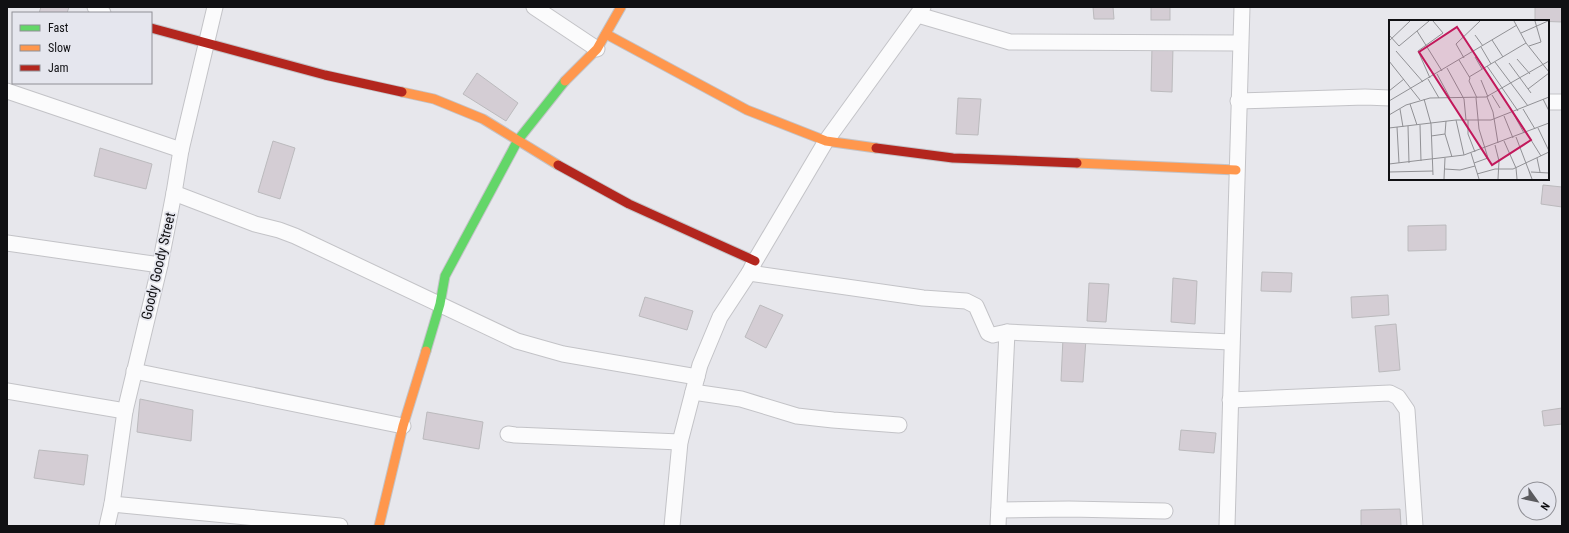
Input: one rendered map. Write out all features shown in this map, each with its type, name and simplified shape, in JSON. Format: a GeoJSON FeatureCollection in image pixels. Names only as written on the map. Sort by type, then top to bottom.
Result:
{"type":"FeatureCollection","features":[{"type":"Feature","properties":{"kind":"street","name":"Goody Goody Street"},"geometry":{"type":"LineString","coordinates":[[107,526],[112,504],[125,411],[160,265],[181,150],[215,7]]}},
{"type":"Feature","properties":{"kind":"street"},"geometry":{"type":"LineString","coordinates":[[534,7],[597,49]]}},
{"type":"Feature","properties":{"kind":"street"},"geometry":{"type":"LineString","coordinates":[[379,526],[403,426],[440,304],[446,276],[518,140],[560,85],[597,49],[621,7]]}},
{"type":"Feature","properties":{"kind":"street"},"geometry":{"type":"LineString","coordinates":[[1227,526],[1231,342],[1242,7]]}},
{"type":"Feature","properties":{"kind":"street"},"geometry":{"type":"LineString","coordinates":[[672,526],[680,442],[700,365],[720,317],[752,267],[826,141],[921,11],[1010,42],[1240,43]]}},
{"type":"Feature","properties":{"kind":"street"},"geometry":{"type":"LineString","coordinates":[[152,28],[325,75],[434,100],[483,120],[556,164],[629,204],[752,267],[923,298],[966,301],[976,306],[988,333],[993,335],[1007,332],[1231,342]]}},
{"type":"Feature","properties":{"kind":"street"},"geometry":{"type":"LineString","coordinates":[[606,34],[747,110],[826,141],[953,158],[1236,170]]}},
{"type":"Feature","properties":{"kind":"street"},"geometry":{"type":"LineString","coordinates":[[7,91],[181,150]]}},
{"type":"Feature","properties":{"kind":"street"},"geometry":{"type":"LineString","coordinates":[[1238,101],[1366,97],[1389,98]]}},
{"type":"Feature","properties":{"kind":"street"},"geometry":{"type":"LineString","coordinates":[[1549,102],[1562,102]]}},
{"type":"Feature","properties":{"kind":"street"},"geometry":{"type":"LineString","coordinates":[[174,193],[255,224],[295,236],[516,341],[563,354],[697,376]]}},
{"type":"Feature","properties":{"kind":"street"},"geometry":{"type":"LineString","coordinates":[[7,243],[160,265]]}},
{"type":"Feature","properties":{"kind":"street"},"geometry":{"type":"LineString","coordinates":[[998,526],[1007,332]]}},
{"type":"Feature","properties":{"kind":"street"},"geometry":{"type":"LineString","coordinates":[[134,371],[403,426]]}},
{"type":"Feature","properties":{"kind":"street"},"geometry":{"type":"LineString","coordinates":[[7,391],[125,411]]}},
{"type":"Feature","properties":{"kind":"street"},"geometry":{"type":"LineString","coordinates":[[693,392],[741,399],[797,416],[899,425]]}},
{"type":"Feature","properties":{"kind":"street"},"geometry":{"type":"LineString","coordinates":[[1230,400],[1390,394],[1398,398],[1407,410],[1415,526]]}},
{"type":"Feature","properties":{"kind":"street"},"geometry":{"type":"LineString","coordinates":[[508,434],[680,442]]}},
{"type":"Feature","properties":{"kind":"street"},"geometry":{"type":"LineString","coordinates":[[112,504],[340,526]]}},
{"type":"Feature","properties":{"kind":"street"},"geometry":{"type":"LineString","coordinates":[[999,510],[1165,510]]}},
{"type":"Feature","properties":{"kind":"building"},"geometry":{"type":"Polygon","coordinates":[[[41,7],[69,7],[67,12],[39,12],[41,7]]]}},
{"type":"Feature","properties":{"kind":"building"},"geometry":{"type":"Polygon","coordinates":[[[1093,7],[1113,7],[1114,19],[1094,19],[1093,7]]]}},
{"type":"Feature","properties":{"kind":"building"},"geometry":{"type":"Polygon","coordinates":[[[1151,7],[1170,7],[1170,20],[1151,20],[1151,7]]]}},
{"type":"Feature","properties":{"kind":"building"},"geometry":{"type":"Polygon","coordinates":[[[1535,7],[1562,7],[1562,22],[1535,20],[1535,7]]]}},
{"type":"Feature","properties":{"kind":"building"},"geometry":{"type":"Polygon","coordinates":[[[1152,46],[1173,47],[1172,92],[1151,91],[1152,46]]]}},
{"type":"Feature","properties":{"kind":"building"},"geometry":{"type":"Polygon","coordinates":[[[477,73],[518,103],[506,121],[463,94],[477,73]]]}},
{"type":"Feature","properties":{"kind":"building"},"geometry":{"type":"Polygon","coordinates":[[[958,98],[981,99],[978,135],[956,134],[958,98]]]}},
{"type":"Feature","properties":{"kind":"building"},"geometry":{"type":"Polygon","coordinates":[[[273,141],[295,148],[280,199],[258,192],[273,141]]]}},
{"type":"Feature","properties":{"kind":"building"},"geometry":{"type":"Polygon","coordinates":[[[100,148],[152,164],[146,189],[94,176],[100,148]]]}},
{"type":"Feature","properties":{"kind":"building"},"geometry":{"type":"Polygon","coordinates":[[[1543,185],[1562,187],[1562,207],[1541,204],[1543,185]]]}},
{"type":"Feature","properties":{"kind":"building"},"geometry":{"type":"Polygon","coordinates":[[[1446,225],[1446,250],[1408,251],[1408,226],[1446,225]]]}},
{"type":"Feature","properties":{"kind":"building"},"geometry":{"type":"Polygon","coordinates":[[[1262,272],[1292,273],[1291,292],[1261,291],[1262,272]]]}},
{"type":"Feature","properties":{"kind":"building"},"geometry":{"type":"Polygon","coordinates":[[[1173,278],[1197,281],[1195,324],[1171,322],[1173,278]]]}},
{"type":"Feature","properties":{"kind":"building"},"geometry":{"type":"Polygon","coordinates":[[[1089,283],[1109,284],[1106,322],[1087,321],[1089,283]]]}},
{"type":"Feature","properties":{"kind":"building"},"geometry":{"type":"Polygon","coordinates":[[[1388,295],[1389,315],[1352,318],[1351,297],[1388,295]]]}},
{"type":"Feature","properties":{"kind":"building"},"geometry":{"type":"Polygon","coordinates":[[[645,297],[693,311],[687,330],[639,316],[645,297]]]}},
{"type":"Feature","properties":{"kind":"building"},"geometry":{"type":"Polygon","coordinates":[[[760,305],[783,315],[766,348],[745,337],[760,305]]]}},
{"type":"Feature","properties":{"kind":"building"},"geometry":{"type":"Polygon","coordinates":[[[1396,324],[1400,370],[1379,372],[1375,326],[1396,324]]]}},
{"type":"Feature","properties":{"kind":"building"},"geometry":{"type":"Polygon","coordinates":[[[1063,338],[1086,339],[1083,382],[1061,381],[1063,338]]]}},
{"type":"Feature","properties":{"kind":"building"},"geometry":{"type":"Polygon","coordinates":[[[140,399],[193,410],[191,441],[137,432],[140,399]]]}},
{"type":"Feature","properties":{"kind":"building"},"geometry":{"type":"Polygon","coordinates":[[[1562,408],[1562,424],[1544,426],[1542,411],[1562,408]]]}},
{"type":"Feature","properties":{"kind":"building"},"geometry":{"type":"Polygon","coordinates":[[[427,412],[483,422],[479,449],[423,439],[427,412]]]}},
{"type":"Feature","properties":{"kind":"building"},"geometry":{"type":"Polygon","coordinates":[[[1181,430],[1216,433],[1214,453],[1179,450],[1181,430]]]}},
{"type":"Feature","properties":{"kind":"building"},"geometry":{"type":"Polygon","coordinates":[[[39,450],[88,455],[84,485],[34,478],[39,450]]]}},
{"type":"Feature","properties":{"kind":"building"},"geometry":{"type":"Polygon","coordinates":[[[1400,509],[1401,526],[1361,526],[1361,510],[1400,509]]]}},
{"type":"Feature","properties":{"kind":"traffic: fast"},"geometry":{"type":"LineString","coordinates":[[426,351],[440,304],[445,276],[518,140],[565,81]]}},
{"type":"Feature","properties":{"kind":"traffic: slow"},"geometry":{"type":"LineString","coordinates":[[565,81],[597,49],[621,7]]}},
{"type":"Feature","properties":{"kind":"traffic: slow"},"geometry":{"type":"LineString","coordinates":[[606,34],[747,110],[826,141],[876,148]]}},
{"type":"Feature","properties":{"kind":"traffic: slow"},"geometry":{"type":"LineString","coordinates":[[402,92],[434,99],[483,119],[558,165]]}},
{"type":"Feature","properties":{"kind":"traffic: slow"},"geometry":{"type":"LineString","coordinates":[[1077,163],[1236,170]]}},
{"type":"Feature","properties":{"kind":"traffic: slow"},"geometry":{"type":"LineString","coordinates":[[379,526],[403,426],[426,351]]}},
{"type":"Feature","properties":{"kind":"traffic: jam"},"geometry":{"type":"LineString","coordinates":[[152,28],[325,75],[402,92]]}},
{"type":"Feature","properties":{"kind":"traffic: jam"},"geometry":{"type":"LineString","coordinates":[[876,148],[953,158],[1077,163]]}},
{"type":"Feature","properties":{"kind":"traffic: jam"},"geometry":{"type":"LineString","coordinates":[[558,165],[629,204],[755,261]]}}]}
